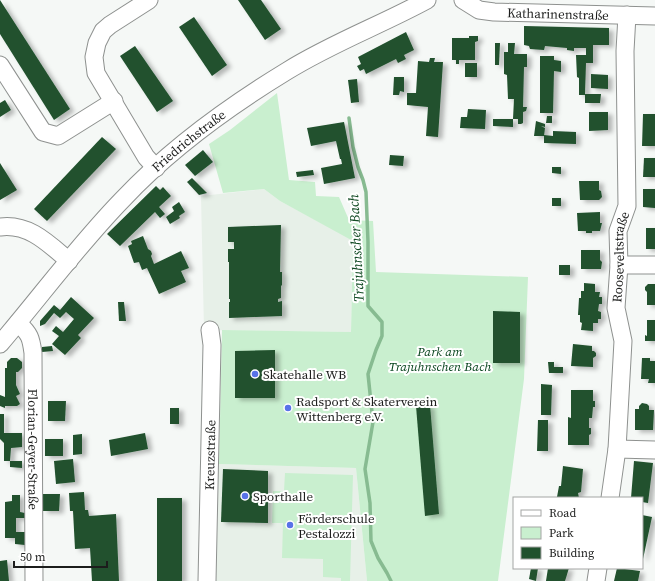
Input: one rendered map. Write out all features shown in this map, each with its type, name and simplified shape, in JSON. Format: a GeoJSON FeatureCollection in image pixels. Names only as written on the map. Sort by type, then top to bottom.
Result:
{"type":"FeatureCollection","features":[{"type":"Feature","properties":{"kind":"street","name":"Friedrichstraße"},"geometry":{"type":"LineString","coordinates":[[0,344],[112,210],[156,168],[220,116],[288,70],[338,43],[427,0]]}},
{"type":"Feature","properties":{"kind":"street","name":"Katharinenstraße"},"geometry":{"type":"LineString","coordinates":[[463,0],[479,10],[494,12],[655,16]]}},
{"type":"Feature","properties":{"kind":"street"},"geometry":{"type":"LineString","coordinates":[[140,2],[103,31],[97,43],[94,57],[96,72],[146,157],[156,168]]}},
{"type":"Feature","properties":{"kind":"street","name":"Rooseveltstraße"},"geometry":{"type":"LineString","coordinates":[[610,497],[617,449],[623,340],[616,308],[619,265],[618,231],[627,206],[625,51],[627,15]]}},
{"type":"Feature","properties":{"kind":"street"},"geometry":{"type":"LineString","coordinates":[[0,65],[43,132],[58,136],[114,101]]}},
{"type":"Feature","properties":{"kind":"street"},"geometry":{"type":"LineString","coordinates":[[0,227],[14,227],[32,232],[69,261]]}},
{"type":"Feature","properties":{"kind":"street"},"geometry":{"type":"LineString","coordinates":[[619,265],[655,266]]}},
{"type":"Feature","properties":{"kind":"street","name":"Florian-Geyer-Straße"},"geometry":{"type":"LineString","coordinates":[[18,323],[30,337],[33,353],[34,581]]}},
{"type":"Feature","properties":{"kind":"street","name":"Kreuzstraße"},"geometry":{"type":"LineString","coordinates":[[207,581],[212,345],[210,330]]}},
{"type":"Feature","properties":{"kind":"street"},"geometry":{"type":"LineString","coordinates":[[617,449],[655,450]]}},
{"type":"Feature","properties":{"kind":"street"},"geometry":{"type":"LineString","coordinates":[[596,581],[598,569]]}},
{"type":"Feature","properties":{"kind":"shaded area"},"geometry":{"type":"Polygon","coordinates":[[[264,189],[280,201],[353,240],[351,332],[204,330],[201,196],[264,189]]]}},
{"type":"Feature","properties":{"kind":"shaded area","name":"Förderschule Pestalozzi"},"geometry":{"type":"Polygon","coordinates":[[[219,464],[356,468],[367,581],[216,581],[219,464]]]}},
{"type":"Feature","properties":{"kind":"green space","name":"Park am Trajuhnschen Bach"},"geometry":{"type":"Polygon","coordinates":[[[277,93],[289,180],[315,182],[316,196],[339,197],[349,220],[373,221],[376,272],[528,277],[524,379],[498,581],[367,581],[356,468],[219,464],[222,330],[351,332],[353,241],[280,201],[264,189],[223,193],[209,144],[230,130],[277,93]]]}},
{"type":"Feature","properties":{"kind":"green space"},"geometry":{"type":"Polygon","coordinates":[[[285,473],[353,475],[350,581],[341,581],[341,578],[323,577],[323,559],[282,558],[283,523],[272,523],[273,491],[284,491],[285,473]]]}},
{"type":"Feature","properties":{"kind":"building"},"geometry":{"type":"Polygon","coordinates":[[[0,0],[70,109],[54,120],[0,34],[0,0]]]}},
{"type":"Feature","properties":{"kind":"building"},"geometry":{"type":"Polygon","coordinates":[[[238,0],[261,0],[281,29],[265,40],[238,0]]]}},
{"type":"Feature","properties":{"kind":"building"},"geometry":{"type":"Polygon","coordinates":[[[194,17],[227,65],[212,76],[179,27],[194,17]]]}},
{"type":"Feature","properties":{"kind":"building"},"geometry":{"type":"Polygon","coordinates":[[[524,26],[609,28],[609,45],[593,45],[593,63],[586,63],[585,94],[601,94],[600,103],[585,103],[585,95],[579,95],[579,78],[577,77],[576,55],[586,55],[586,48],[574,48],[574,51],[567,50],[567,48],[545,46],[544,50],[530,49],[529,46],[524,45],[524,26]]]}},
{"type":"Feature","properties":{"kind":"building"},"geometry":{"type":"Polygon","coordinates":[[[406,32],[414,50],[404,55],[406,59],[398,63],[396,59],[366,74],[364,69],[360,71],[357,66],[361,64],[358,57],[406,32]]]}},
{"type":"Feature","properties":{"kind":"building"},"geometry":{"type":"Polygon","coordinates":[[[469,36],[478,36],[478,41],[475,42],[475,60],[459,60],[459,64],[456,64],[456,60],[452,60],[452,38],[469,38],[469,36]]]}},
{"type":"Feature","properties":{"kind":"building"},"geometry":{"type":"Polygon","coordinates":[[[495,43],[500,43],[499,65],[495,65],[495,43]]]}},
{"type":"Feature","properties":{"kind":"building"},"geometry":{"type":"Polygon","coordinates":[[[508,43],[515,43],[514,54],[527,54],[527,67],[524,67],[523,107],[527,107],[526,111],[523,112],[523,123],[521,124],[518,124],[518,119],[513,119],[514,99],[508,99],[507,75],[504,74],[504,52],[508,52],[508,43]]]}},
{"type":"Feature","properties":{"kind":"building"},"geometry":{"type":"Polygon","coordinates":[[[135,46],[173,101],[157,112],[120,56],[135,46]]]}},
{"type":"Feature","properties":{"kind":"building"},"geometry":{"type":"Polygon","coordinates":[[[540,56],[554,56],[554,60],[561,61],[561,72],[554,71],[553,113],[540,113],[540,56]]]}},
{"type":"Feature","properties":{"kind":"building"},"geometry":{"type":"Polygon","coordinates":[[[430,58],[435,58],[434,62],[443,62],[438,137],[426,136],[428,107],[407,105],[407,93],[416,93],[418,61],[429,62],[430,58]]]}},
{"type":"Feature","properties":{"kind":"building"},"geometry":{"type":"Polygon","coordinates":[[[465,63],[477,63],[477,77],[465,77],[465,63]]]}},
{"type":"Feature","properties":{"kind":"building"},"geometry":{"type":"Polygon","coordinates":[[[591,74],[608,75],[608,89],[591,88],[591,74]]]}},
{"type":"Feature","properties":{"kind":"building"},"geometry":{"type":"Polygon","coordinates":[[[394,77],[404,77],[404,92],[400,91],[399,95],[393,95],[394,77]]]}},
{"type":"Feature","properties":{"kind":"building"},"geometry":{"type":"Polygon","coordinates":[[[357,79],[359,102],[351,103],[348,80],[357,79]]]}},
{"type":"Feature","properties":{"kind":"building"},"geometry":{"type":"Polygon","coordinates":[[[5,100],[11,110],[0,117],[0,103],[5,100]]]}},
{"type":"Feature","properties":{"kind":"building"},"geometry":{"type":"Polygon","coordinates":[[[468,109],[486,110],[485,129],[460,128],[461,117],[467,117],[468,109]]]}},
{"type":"Feature","properties":{"kind":"building"},"geometry":{"type":"Polygon","coordinates":[[[589,112],[608,112],[608,130],[589,131],[589,112]]]}},
{"type":"Feature","properties":{"kind":"building"},"geometry":{"type":"Polygon","coordinates":[[[643,114],[655,114],[655,146],[642,146],[643,114]]]}},
{"type":"Feature","properties":{"kind":"building"},"geometry":{"type":"Polygon","coordinates":[[[547,116],[552,116],[552,123],[546,123],[547,116]]]}},
{"type":"Feature","properties":{"kind":"building"},"geometry":{"type":"Polygon","coordinates":[[[493,119],[513,119],[513,127],[493,126],[493,119]]]}},
{"type":"Feature","properties":{"kind":"building"},"geometry":{"type":"Polygon","coordinates":[[[536,121],[545,124],[545,127],[541,126],[545,128],[544,136],[534,136],[536,121]]]}},
{"type":"Feature","properties":{"kind":"building"},"geometry":{"type":"Polygon","coordinates":[[[344,122],[355,178],[324,184],[321,168],[342,164],[336,141],[311,146],[307,128],[344,122]]]}},
{"type":"Feature","properties":{"kind":"building"},"geometry":{"type":"Polygon","coordinates":[[[553,131],[576,132],[576,144],[544,143],[544,135],[553,136],[553,131]]]}},
{"type":"Feature","properties":{"kind":"building"},"geometry":{"type":"Polygon","coordinates":[[[102,137],[116,149],[47,221],[34,209],[102,137]]]}},
{"type":"Feature","properties":{"kind":"building"},"geometry":{"type":"Polygon","coordinates":[[[203,150],[213,162],[195,176],[185,165],[203,150]]]}},
{"type":"Feature","properties":{"kind":"building"},"geometry":{"type":"Polygon","coordinates":[[[390,155],[404,156],[403,166],[389,165],[390,155]]]}},
{"type":"Feature","properties":{"kind":"building"},"geometry":{"type":"Polygon","coordinates":[[[644,158],[655,158],[655,177],[643,177],[644,158]]]}},
{"type":"Feature","properties":{"kind":"building"},"geometry":{"type":"Polygon","coordinates":[[[0,163],[17,190],[0,200],[0,163]]]}},
{"type":"Feature","properties":{"kind":"building"},"geometry":{"type":"Polygon","coordinates":[[[552,167],[561,167],[561,174],[552,173],[552,167]]]}},
{"type":"Feature","properties":{"kind":"building"},"geometry":{"type":"Polygon","coordinates":[[[313,170],[314,175],[297,177],[296,172],[313,170]]]}},
{"type":"Feature","properties":{"kind":"building"},"geometry":{"type":"Polygon","coordinates":[[[192,178],[207,193],[199,195],[187,182],[192,178]]]}},
{"type":"Feature","properties":{"kind":"building"},"geometry":{"type":"Polygon","coordinates":[[[579,181],[599,181],[599,190],[601,191],[602,197],[599,200],[580,200],[579,181]]]}},
{"type":"Feature","properties":{"kind":"building"},"geometry":{"type":"Polygon","coordinates":[[[156,186],[160,190],[163,187],[171,196],[159,207],[165,214],[160,218],[155,212],[120,246],[107,234],[156,186]]]}},
{"type":"Feature","properties":{"kind":"building"},"geometry":{"type":"Polygon","coordinates":[[[643,189],[655,189],[655,208],[643,207],[643,189]]]}},
{"type":"Feature","properties":{"kind":"building"},"geometry":{"type":"Polygon","coordinates":[[[552,198],[561,198],[561,206],[552,206],[552,198]]]}},
{"type":"Feature","properties":{"kind":"building"},"geometry":{"type":"Polygon","coordinates":[[[179,202],[185,212],[179,216],[180,218],[170,224],[166,217],[174,211],[172,207],[179,202]]]}},
{"type":"Feature","properties":{"kind":"building"},"geometry":{"type":"Polygon","coordinates":[[[600,212],[600,223],[602,223],[600,231],[586,233],[586,231],[578,231],[577,213],[600,212]]]}},
{"type":"Feature","properties":{"kind":"building"},"geometry":{"type":"Polygon","coordinates":[[[281,225],[280,272],[282,272],[282,285],[281,298],[278,299],[278,302],[282,301],[282,316],[229,318],[230,299],[228,249],[234,249],[234,242],[228,242],[228,227],[281,225]]]}},
{"type":"Feature","properties":{"kind":"building"},"geometry":{"type":"Polygon","coordinates":[[[646,228],[655,228],[655,249],[646,249],[646,228]]]}},
{"type":"Feature","properties":{"kind":"building"},"geometry":{"type":"Polygon","coordinates":[[[143,236],[148,249],[151,251],[154,264],[181,251],[189,268],[181,271],[186,282],[159,294],[147,268],[142,270],[139,262],[134,263],[128,246],[132,244],[131,241],[143,236]]]}},
{"type":"Feature","properties":{"kind":"building"},"geometry":{"type":"Polygon","coordinates":[[[581,250],[600,250],[600,260],[602,262],[601,269],[581,269],[581,250]]]}},
{"type":"Feature","properties":{"kind":"building"},"geometry":{"type":"Polygon","coordinates":[[[559,265],[570,265],[570,275],[559,275],[559,265]]]}},
{"type":"Feature","properties":{"kind":"building"},"geometry":{"type":"Polygon","coordinates":[[[584,283],[595,284],[595,292],[600,292],[599,297],[602,297],[602,304],[599,304],[598,311],[601,312],[601,319],[598,319],[598,323],[593,323],[593,331],[581,330],[582,323],[580,322],[580,315],[578,315],[579,298],[581,298],[581,291],[584,291],[584,283]]]}},
{"type":"Feature","properties":{"kind":"building"},"geometry":{"type":"Polygon","coordinates":[[[648,284],[655,284],[655,305],[647,305],[647,292],[645,287],[648,284]]]}},
{"type":"Feature","properties":{"kind":"building"},"geometry":{"type":"Polygon","coordinates":[[[71,297],[94,318],[78,335],[81,338],[65,355],[52,344],[59,336],[52,331],[56,326],[63,332],[74,319],[66,312],[60,318],[54,313],[45,324],[40,326],[40,321],[54,305],[60,310],[71,297]]]}},
{"type":"Feature","properties":{"kind":"building"},"geometry":{"type":"Polygon","coordinates":[[[118,302],[124,302],[126,321],[119,321],[118,302]]]}},
{"type":"Feature","properties":{"kind":"building"},"geometry":{"type":"Polygon","coordinates":[[[493,311],[520,312],[520,363],[493,363],[493,311]]]}},
{"type":"Feature","properties":{"kind":"building"},"geometry":{"type":"Polygon","coordinates":[[[647,320],[655,320],[655,341],[645,341],[645,335],[647,336],[647,320]]]}},
{"type":"Feature","properties":{"kind":"building"},"geometry":{"type":"Polygon","coordinates":[[[573,344],[592,346],[592,351],[596,353],[596,356],[593,358],[593,367],[571,366],[573,344]]]}},
{"type":"Feature","properties":{"kind":"building"},"geometry":{"type":"Polygon","coordinates":[[[52,346],[53,351],[42,352],[42,347],[52,346]]]}},
{"type":"Feature","properties":{"kind":"building","name":"Skatehalle WB"},"geometry":{"type":"Polygon","coordinates":[[[275,350],[275,398],[235,398],[235,351],[275,350]]]}},
{"type":"Feature","properties":{"kind":"building"},"geometry":{"type":"Polygon","coordinates":[[[11,358],[17,358],[22,362],[22,368],[16,372],[16,385],[20,394],[16,396],[20,404],[17,406],[5,406],[5,408],[0,406],[0,395],[5,397],[5,368],[7,368],[7,362],[11,358]]]}},
{"type":"Feature","properties":{"kind":"building"},"geometry":{"type":"Polygon","coordinates":[[[642,358],[650,358],[650,361],[655,361],[655,383],[648,383],[649,379],[641,379],[642,358]]]}},
{"type":"Feature","properties":{"kind":"building"},"geometry":{"type":"Polygon","coordinates":[[[548,362],[554,362],[554,367],[563,367],[563,373],[549,373],[548,362]]]}},
{"type":"Feature","properties":{"kind":"building"},"geometry":{"type":"Polygon","coordinates":[[[541,384],[552,385],[551,415],[541,415],[541,384]]]}},
{"type":"Feature","properties":{"kind":"building"},"geometry":{"type":"Polygon","coordinates":[[[571,390],[593,390],[593,401],[595,401],[595,407],[593,407],[592,418],[589,418],[589,428],[591,428],[591,434],[589,435],[589,445],[568,445],[568,417],[571,418],[571,390]]]}},
{"type":"Feature","properties":{"kind":"building"},"geometry":{"type":"Polygon","coordinates":[[[48,401],[66,401],[65,421],[48,421],[48,401]]]}},
{"type":"Feature","properties":{"kind":"building"},"geometry":{"type":"Polygon","coordinates":[[[642,403],[649,406],[649,410],[654,410],[653,430],[635,430],[635,409],[639,409],[639,406],[642,403]]]}},
{"type":"Feature","properties":{"kind":"building"},"geometry":{"type":"Polygon","coordinates":[[[430,405],[439,514],[425,516],[416,406],[430,405]]]}},
{"type":"Feature","properties":{"kind":"building"},"geometry":{"type":"Polygon","coordinates":[[[170,408],[179,408],[179,424],[170,424],[170,408]]]}},
{"type":"Feature","properties":{"kind":"building"},"geometry":{"type":"Polygon","coordinates":[[[0,414],[4,414],[4,433],[22,433],[22,447],[11,448],[10,461],[4,461],[4,443],[0,439],[0,414]]]}},
{"type":"Feature","properties":{"kind":"building"},"geometry":{"type":"Polygon","coordinates":[[[538,420],[548,420],[548,451],[537,451],[538,420]]]}},
{"type":"Feature","properties":{"kind":"building"},"geometry":{"type":"Polygon","coordinates":[[[145,433],[148,449],[111,456],[109,440],[145,433]]]}},
{"type":"Feature","properties":{"kind":"building"},"geometry":{"type":"Polygon","coordinates":[[[82,434],[82,454],[73,455],[73,435],[82,434]]]}},
{"type":"Feature","properties":{"kind":"building"},"geometry":{"type":"Polygon","coordinates":[[[45,439],[63,439],[63,456],[45,456],[45,439]]]}},
{"type":"Feature","properties":{"kind":"building"},"geometry":{"type":"Polygon","coordinates":[[[73,459],[75,482],[56,484],[54,461],[73,459]]]}},
{"type":"Feature","properties":{"kind":"building"},"geometry":{"type":"Polygon","coordinates":[[[10,461],[22,461],[22,468],[10,467],[10,461]]]}},
{"type":"Feature","properties":{"kind":"building"},"geometry":{"type":"Polygon","coordinates":[[[634,461],[653,463],[648,503],[643,502],[643,497],[631,497],[634,461]]]}},
{"type":"Feature","properties":{"kind":"building"},"geometry":{"type":"Polygon","coordinates":[[[563,466],[583,469],[581,492],[578,493],[579,497],[557,497],[559,486],[561,486],[563,466]]]}},
{"type":"Feature","properties":{"kind":"building","name":"Sporthalle"},"geometry":{"type":"Polygon","coordinates":[[[223,469],[268,471],[268,523],[221,522],[223,469]]]}},
{"type":"Feature","properties":{"kind":"building"},"geometry":{"type":"Polygon","coordinates":[[[84,492],[85,510],[88,510],[89,516],[116,514],[119,581],[92,581],[90,548],[75,549],[73,511],[70,511],[69,493],[84,492]]]}},
{"type":"Feature","properties":{"kind":"building"},"geometry":{"type":"Polygon","coordinates":[[[43,494],[60,494],[59,511],[43,511],[43,494]]]}},
{"type":"Feature","properties":{"kind":"building"},"geometry":{"type":"Polygon","coordinates":[[[12,495],[20,495],[20,512],[25,513],[25,518],[16,518],[16,532],[25,532],[25,545],[15,544],[15,538],[5,538],[5,502],[12,501],[12,495]]]}},
{"type":"Feature","properties":{"kind":"building"},"geometry":{"type":"Polygon","coordinates":[[[157,498],[182,498],[182,581],[157,581],[157,498]]]}},
{"type":"Feature","properties":{"kind":"building"},"geometry":{"type":"Polygon","coordinates":[[[643,515],[652,517],[643,559],[643,515]]]}},
{"type":"Feature","properties":{"kind":"building"},"geometry":{"type":"Polygon","coordinates":[[[7,560],[9,581],[0,581],[0,561],[7,560]]]}},
{"type":"Feature","properties":{"kind":"building"},"geometry":{"type":"Polygon","coordinates":[[[531,569],[538,569],[536,581],[529,579],[531,569]]]}},
{"type":"Feature","properties":{"kind":"building"},"geometry":{"type":"Polygon","coordinates":[[[548,569],[569,569],[565,581],[546,581],[548,569]]]}},
{"type":"Feature","properties":{"kind":"building"},"geometry":{"type":"Polygon","coordinates":[[[617,569],[640,571],[638,581],[614,581],[617,569]]]}},
{"type":"Feature","properties":{"kind":"waterway","name":"Trajuhnscher Bach"},"geometry":{"type":"LineString","coordinates":[[349,118],[353,147],[366,192],[368,306],[382,322],[382,336],[368,374],[373,422],[365,469],[370,503],[371,541],[378,558],[391,581]]}},
{"type":"Feature","properties":{"kind":"place","name":"Skatehalle WB"},"geometry":{"type":"Point","coordinates":[255,374]}},
{"type":"Feature","properties":{"kind":"place","name":"Radsport & Skaterverein Wittenberg e.V."},"geometry":{"type":"Point","coordinates":[288,408]}},
{"type":"Feature","properties":{"kind":"place","name":"Sporthalle"},"geometry":{"type":"Point","coordinates":[245,496]}},
{"type":"Feature","properties":{"kind":"place","name":"Förderschule Pestalozzi"},"geometry":{"type":"Point","coordinates":[290,525]}}]}
